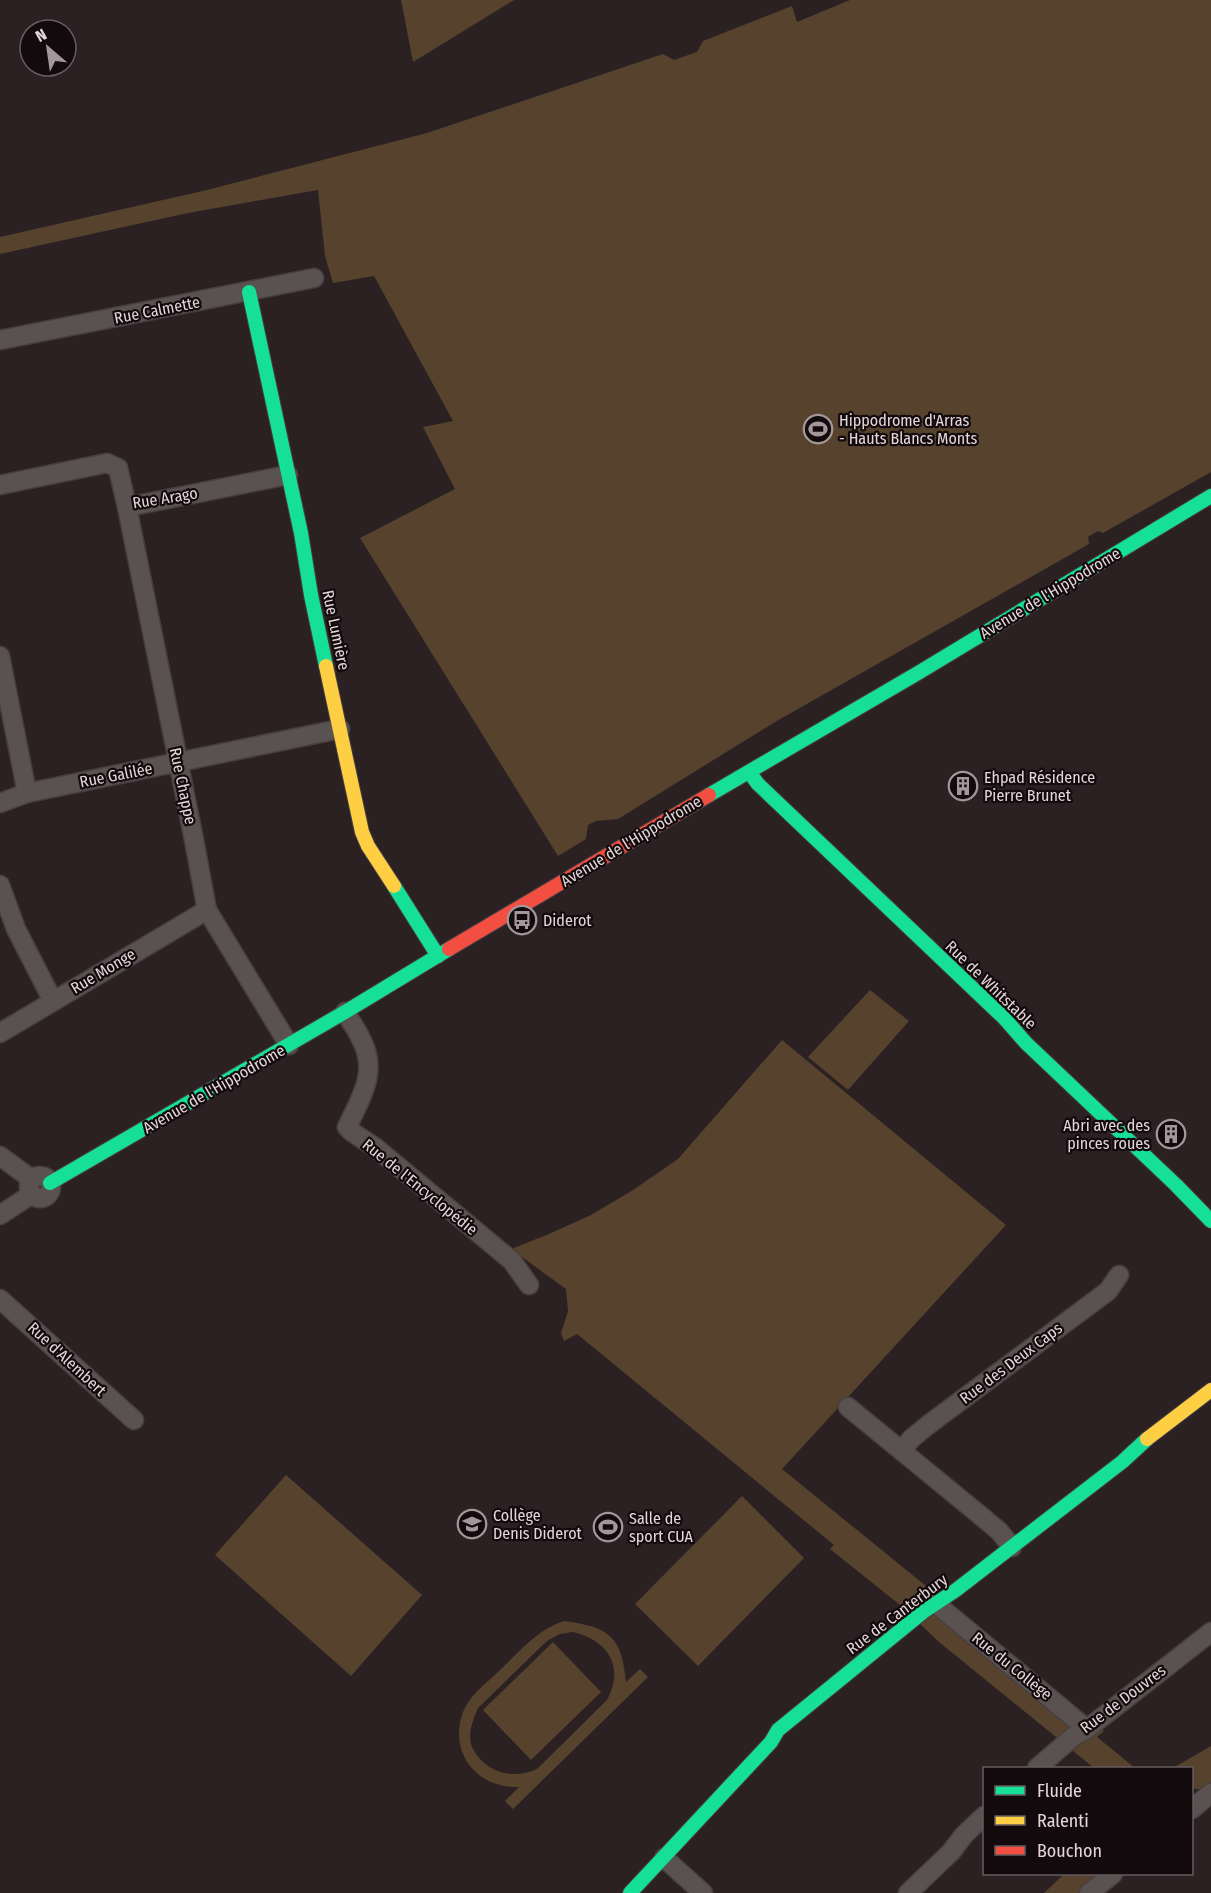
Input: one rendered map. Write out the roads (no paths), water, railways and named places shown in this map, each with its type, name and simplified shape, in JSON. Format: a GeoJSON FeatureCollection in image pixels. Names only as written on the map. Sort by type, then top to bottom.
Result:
{"type":"FeatureCollection","features":[{"type":"Feature","properties":{"kind":"street","name":"Rue Calmette"},"geometry":{"type":"LineString","coordinates":[[0,340],[314,278]]}},
{"type":"Feature","properties":{"kind":"street","name":"Rue Lumière"},"geometry":{"type":"LineString","coordinates":[[249,292],[271,385],[362,832],[366,842],[438,956]]}},
{"type":"Feature","properties":{"kind":"street","name":"Rue Arago"},"geometry":{"type":"LineString","coordinates":[[0,485],[107,463],[118,468],[127,507],[288,475]]}},
{"type":"Feature","properties":{"kind":"street","name":"Avenue de l'Hippodrome"},"geometry":{"type":"LineString","coordinates":[[50,1183],[290,1045],[1211,496]]}},
{"type":"Feature","properties":{"kind":"street","name":"Rue Chappe"},"geometry":{"type":"LineString","coordinates":[[127,507],[177,762],[195,840],[207,910],[290,1045]]}},
{"type":"Feature","properties":{"kind":"street"},"geometry":{"type":"LineString","coordinates":[[0,656],[27,793]]}},
{"type":"Feature","properties":{"kind":"street","name":"Rue Galilée"},"geometry":{"type":"LineString","coordinates":[[0,802],[27,793],[340,729]]}},
{"type":"Feature","properties":{"kind":"street","name":"Rue de Whitstable"},"geometry":{"type":"LineString","coordinates":[[748,772],[1211,1221]]}},
{"type":"Feature","properties":{"kind":"street"},"geometry":{"type":"LineString","coordinates":[[0,885],[16,929],[53,1001]]}},
{"type":"Feature","properties":{"kind":"street","name":"Rue Monge"},"geometry":{"type":"LineString","coordinates":[[0,1033],[207,910]]}},
{"type":"Feature","properties":{"kind":"street","name":"Rue de l'Encyclopédie"},"geometry":{"type":"LineString","coordinates":[[345,1012],[365,1047],[369,1068],[368,1079],[347,1126],[512,1261],[521,1270],[529,1285]]}},
{"type":"Feature","properties":{"kind":"street"},"geometry":{"type":"LineString","coordinates":[[0,1156],[32,1188],[37,1197],[44,1197],[49,1193],[50,1183]]}},
{"type":"Feature","properties":{"kind":"street"},"geometry":{"type":"LineString","coordinates":[[0,1215],[32,1188]]}},
{"type":"Feature","properties":{"kind":"street","name":"Rue des Deux Caps"},"geometry":{"type":"LineString","coordinates":[[902,1451],[911,1439],[928,1425],[1108,1291],[1119,1275]]}},
{"type":"Feature","properties":{"kind":"street","name":"Rue d'Alembert"},"geometry":{"type":"LineString","coordinates":[[0,1299],[134,1420]]}},
{"type":"Feature","properties":{"kind":"street","name":"Rue de Canterbury"},"geometry":{"type":"LineString","coordinates":[[630,1893],[771,1742],[778,1730],[935,1604],[1122,1462],[1143,1442],[1211,1390]]}},
{"type":"Feature","properties":{"kind":"street"},"geometry":{"type":"LineString","coordinates":[[848,1407],[999,1532],[1012,1547]]}},
{"type":"Feature","properties":{"kind":"street","name":"Rue du Collège"},"geometry":{"type":"LineString","coordinates":[[935,1604],[1087,1729]]}},
{"type":"Feature","properties":{"kind":"street","name":"Rue de Douvres"},"geometry":{"type":"LineString","coordinates":[[1038,1767],[1074,1736],[1087,1729],[1211,1632]]}},
{"type":"Feature","properties":{"kind":"street"},"geometry":{"type":"LineString","coordinates":[[1193,1807],[1211,1793]]}},
{"type":"Feature","properties":{"kind":"street"},"geometry":{"type":"LineString","coordinates":[[908,1893],[951,1852],[964,1834],[983,1817]]}},
{"type":"Feature","properties":{"kind":"street"},"geometry":{"type":"LineString","coordinates":[[664,1858],[703,1893]]}},
{"type":"Feature","properties":{"kind":"street"},"geometry":{"type":"LineString","coordinates":[[1089,1893],[1112,1875]]}},
{"type":"Feature","properties":{"kind":"place","name":"Hippodrome d'Arras - Hauts Blancs Monts"},"geometry":{"type":"Point","coordinates":[818,429]}},
{"type":"Feature","properties":{"kind":"place","name":"Ehpad Résidence Pierre Brunet"},"geometry":{"type":"Point","coordinates":[963,786]}},
{"type":"Feature","properties":{"kind":"place","name":"Diderot"},"geometry":{"type":"Point","coordinates":[522,920]}},
{"type":"Feature","properties":{"kind":"place","name":"Abri avec des pinces roues"},"geometry":{"type":"Point","coordinates":[1171,1134]}},
{"type":"Feature","properties":{"kind":"place","name":"Collège Denis Diderot"},"geometry":{"type":"Point","coordinates":[472,1524]}},
{"type":"Feature","properties":{"kind":"place","name":"Salle de sport CUA"},"geometry":{"type":"Point","coordinates":[608,1527]}}]}
